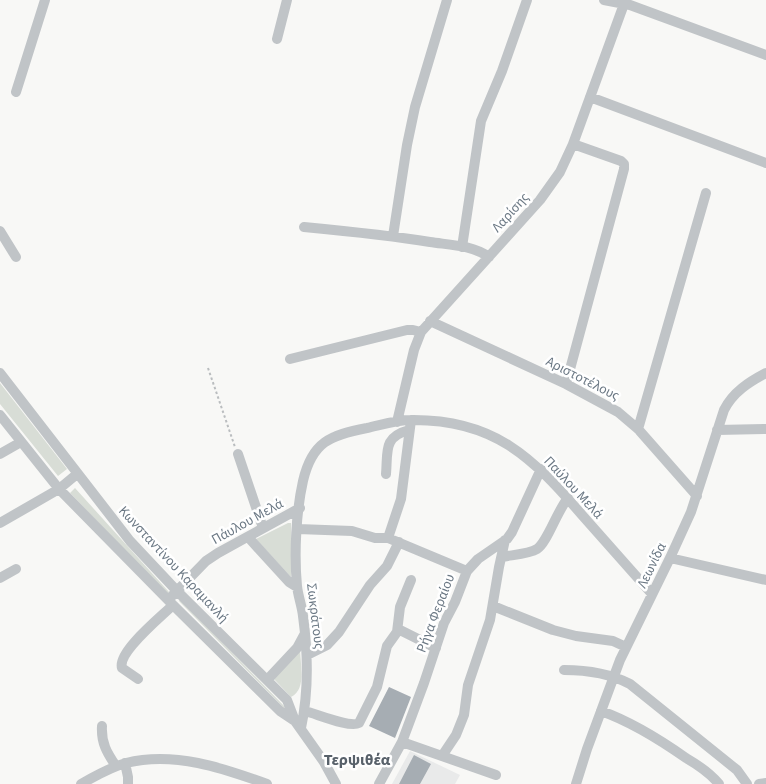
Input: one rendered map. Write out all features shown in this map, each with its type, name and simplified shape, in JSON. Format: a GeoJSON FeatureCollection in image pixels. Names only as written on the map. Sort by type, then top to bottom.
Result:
{"type":"FeatureCollection","features":[{"type":"Feature","properties":{"kind":"street"},"geometry":{"type":"LineString","coordinates":[[16,92],[45,0]]}},
{"type":"Feature","properties":{"kind":"street"},"geometry":{"type":"LineString","coordinates":[[277,39],[287,0]]}},
{"type":"Feature","properties":{"kind":"street"},"geometry":{"type":"LineString","coordinates":[[393,236],[415,107],[447,0]]}},
{"type":"Feature","properties":{"kind":"street"},"geometry":{"type":"LineString","coordinates":[[462,246],[482,122],[527,0]]}},
{"type":"Feature","properties":{"kind":"street"},"geometry":{"type":"LineString","coordinates":[[604,0],[630,5],[766,55]]}},
{"type":"Feature","properties":{"kind":"street","name":"Λαρίσης"},"geometry":{"type":"LineString","coordinates":[[397,422],[420,332],[540,200],[560,172],[573,144],[624,4]]}},
{"type":"Feature","properties":{"kind":"street"},"geometry":{"type":"LineString","coordinates":[[590,97],[766,163]]}},
{"type":"Feature","properties":{"kind":"street"},"geometry":{"type":"LineString","coordinates":[[566,384],[624,169],[624,164],[620,161],[573,144]]}},
{"type":"Feature","properties":{"kind":"street"},"geometry":{"type":"LineString","coordinates":[[638,428],[706,193]]}},
{"type":"Feature","properties":{"kind":"street"},"geometry":{"type":"LineString","coordinates":[[304,227],[393,236],[462,246],[489,256]]}},
{"type":"Feature","properties":{"kind":"street"},"geometry":{"type":"LineString","coordinates":[[0,231],[16,257]]}},
{"type":"Feature","properties":{"kind":"street","name":"Αριστοτέλους"},"geometry":{"type":"LineString","coordinates":[[430,320],[609,406],[638,428],[697,496]]}},
{"type":"Feature","properties":{"kind":"street"},"geometry":{"type":"LineString","coordinates":[[290,359],[407,330],[420,332]]}},
{"type":"Feature","properties":{"kind":"street","name":"Κωνσταντίνου Καραμανλή"},"geometry":{"type":"LineString","coordinates":[[0,373],[130,541],[176,591],[287,700],[298,725],[324,762],[336,784]]}},
{"type":"Feature","properties":{"kind":"street","name":"Λεωνίδα"},"geometry":{"type":"LineString","coordinates":[[576,784],[613,677],[683,532],[697,496],[717,430],[730,399],[739,390],[766,373]]}},
{"type":"Feature","properties":{"kind":"street","name":"Κωνσταντίνου Καραμανλή"},"geometry":{"type":"LineString","coordinates":[[0,415],[59,489],[280,711],[298,725]]}},
{"type":"Feature","properties":{"kind":"street","name":"Παύλου Μελά"},"geometry":{"type":"LineString","coordinates":[[397,422],[410,425],[438,422],[479,430],[498,438],[522,454],[541,469],[568,498],[652,594]]}},
{"type":"Feature","properties":{"kind":"street","name":"Πάυλου Μελά"},"geometry":{"type":"LineString","coordinates":[[138,679],[122,668],[121,659],[171,602],[176,591],[206,561],[300,508],[303,482],[310,459],[324,442],[357,430],[397,422]]}},
{"type":"Feature","properties":{"kind":"street"},"geometry":{"type":"LineString","coordinates":[[386,474],[389,441],[410,425]]}},
{"type":"Feature","properties":{"kind":"street"},"geometry":{"type":"LineString","coordinates":[[388,538],[401,499],[410,425]]}},
{"type":"Feature","properties":{"kind":"street"},"geometry":{"type":"LineString","coordinates":[[717,430],[766,429]]}},
{"type":"Feature","properties":{"kind":"street"},"geometry":{"type":"LineString","coordinates":[[0,454],[21,442]]}},
{"type":"Feature","properties":{"kind":"street"},"geometry":{"type":"LineString","coordinates":[[238,454],[263,528]]}},
{"type":"Feature","properties":{"kind":"street","name":"Ρήγα Φεραίου"},"geometry":{"type":"LineString","coordinates":[[379,784],[402,742],[444,623],[455,602],[467,570],[478,559],[505,540],[512,532],[541,469]]}},
{"type":"Feature","properties":{"kind":"street"},"geometry":{"type":"LineString","coordinates":[[0,523],[59,489],[77,474]]}},
{"type":"Feature","properties":{"kind":"street"},"geometry":{"type":"LineString","coordinates":[[502,557],[537,549],[546,537],[557,513],[568,498]]}},
{"type":"Feature","properties":{"kind":"street","name":"Σωκράτους"},"geometry":{"type":"LineString","coordinates":[[298,725],[305,711],[307,655],[303,615],[297,587],[300,508]]}},
{"type":"Feature","properties":{"kind":"street"},"geometry":{"type":"LineString","coordinates":[[298,529],[352,531],[375,538],[388,538],[467,570]]}},
{"type":"Feature","properties":{"kind":"street"},"geometry":{"type":"LineString","coordinates":[[248,537],[289,582],[297,587]]}},
{"type":"Feature","properties":{"kind":"street"},"geometry":{"type":"LineString","coordinates":[[442,756],[456,735],[462,721],[468,685],[490,620],[505,540]]}},
{"type":"Feature","properties":{"kind":"street"},"geometry":{"type":"LineString","coordinates":[[307,655],[327,645],[339,632],[370,585],[387,566],[399,542]]}},
{"type":"Feature","properties":{"kind":"street"},"geometry":{"type":"LineString","coordinates":[[670,558],[766,580]]}},
{"type":"Feature","properties":{"kind":"street"},"geometry":{"type":"LineString","coordinates":[[0,578],[16,569]]}},
{"type":"Feature","properties":{"kind":"street"},"geometry":{"type":"LineString","coordinates":[[305,711],[320,714],[346,724],[355,726],[359,724],[377,687],[387,646],[397,632],[400,607],[411,580]]}},
{"type":"Feature","properties":{"kind":"street"},"geometry":{"type":"LineString","coordinates":[[493,606],[553,630],[576,636],[613,641],[626,647]]}},
{"type":"Feature","properties":{"kind":"street"},"geometry":{"type":"LineString","coordinates":[[398,629],[436,648]]}},
{"type":"Feature","properties":{"kind":"street"},"geometry":{"type":"LineString","coordinates":[[267,680],[297,648],[304,633]]}},
{"type":"Feature","properties":{"kind":"street"},"geometry":{"type":"LineString","coordinates":[[564,670],[591,671],[630,684],[737,770],[748,784]]}},
{"type":"Feature","properties":{"kind":"street"},"geometry":{"type":"LineString","coordinates":[[601,711],[628,722],[664,743],[697,765],[719,784]]}},
{"type":"Feature","properties":{"kind":"street"},"geometry":{"type":"LineString","coordinates":[[102,726],[101,734],[104,748],[121,765],[128,777],[128,784]]}},
{"type":"Feature","properties":{"kind":"street"},"geometry":{"type":"LineString","coordinates":[[402,742],[496,775]]}},
{"type":"Feature","properties":{"kind":"street"},"geometry":{"type":"LineString","coordinates":[[80,784],[121,765],[163,759],[194,762],[227,770],[267,784]]}},
{"type":"Feature","properties":{"kind":"street"},"geometry":{"type":"LineString","coordinates":[[759,784],[766,783]]}},
{"type":"Feature","properties":{"kind":"path"},"geometry":{"type":"LineString","coordinates":[[208,368],[238,454]]}},
{"type":"Feature","properties":{"kind":"shaded area"},"geometry":{"type":"Polygon","coordinates":[[[0,383],[67,469],[58,476],[0,404],[0,383]]]}},
{"type":"Feature","properties":{"kind":"shaded area"},"geometry":{"type":"Polygon","coordinates":[[[75,488],[169,592],[167,594],[70,493],[75,488]]]}},
{"type":"Feature","properties":{"kind":"shaded area"},"geometry":{"type":"Polygon","coordinates":[[[291,523],[291,577],[256,539],[291,523]]]}},
{"type":"Feature","properties":{"kind":"shaded area"},"geometry":{"type":"Polygon","coordinates":[[[180,599],[285,707],[284,708],[179,601],[180,599]]]}},
{"type":"Feature","properties":{"kind":"shaded area"},"geometry":{"type":"Polygon","coordinates":[[[300,648],[301,682],[296,694],[291,697],[273,678],[300,648]]]}},
{"type":"Feature","properties":{"kind":"shaded area"},"geometry":{"type":"Polygon","coordinates":[[[410,751],[460,775],[455,784],[392,784],[410,751]]]}},
{"type":"Feature","properties":{"kind":"building"},"geometry":{"type":"Polygon","coordinates":[[[389,687],[411,697],[395,738],[369,726],[389,687]]]}},
{"type":"Feature","properties":{"kind":"building"},"geometry":{"type":"Polygon","coordinates":[[[414,755],[431,764],[420,784],[399,784],[414,755]]]}},
{"type":"Feature","properties":{"kind":"district","name":"Τερψιθέα"},"geometry":{"type":"Point","coordinates":[357,759]}}]}
